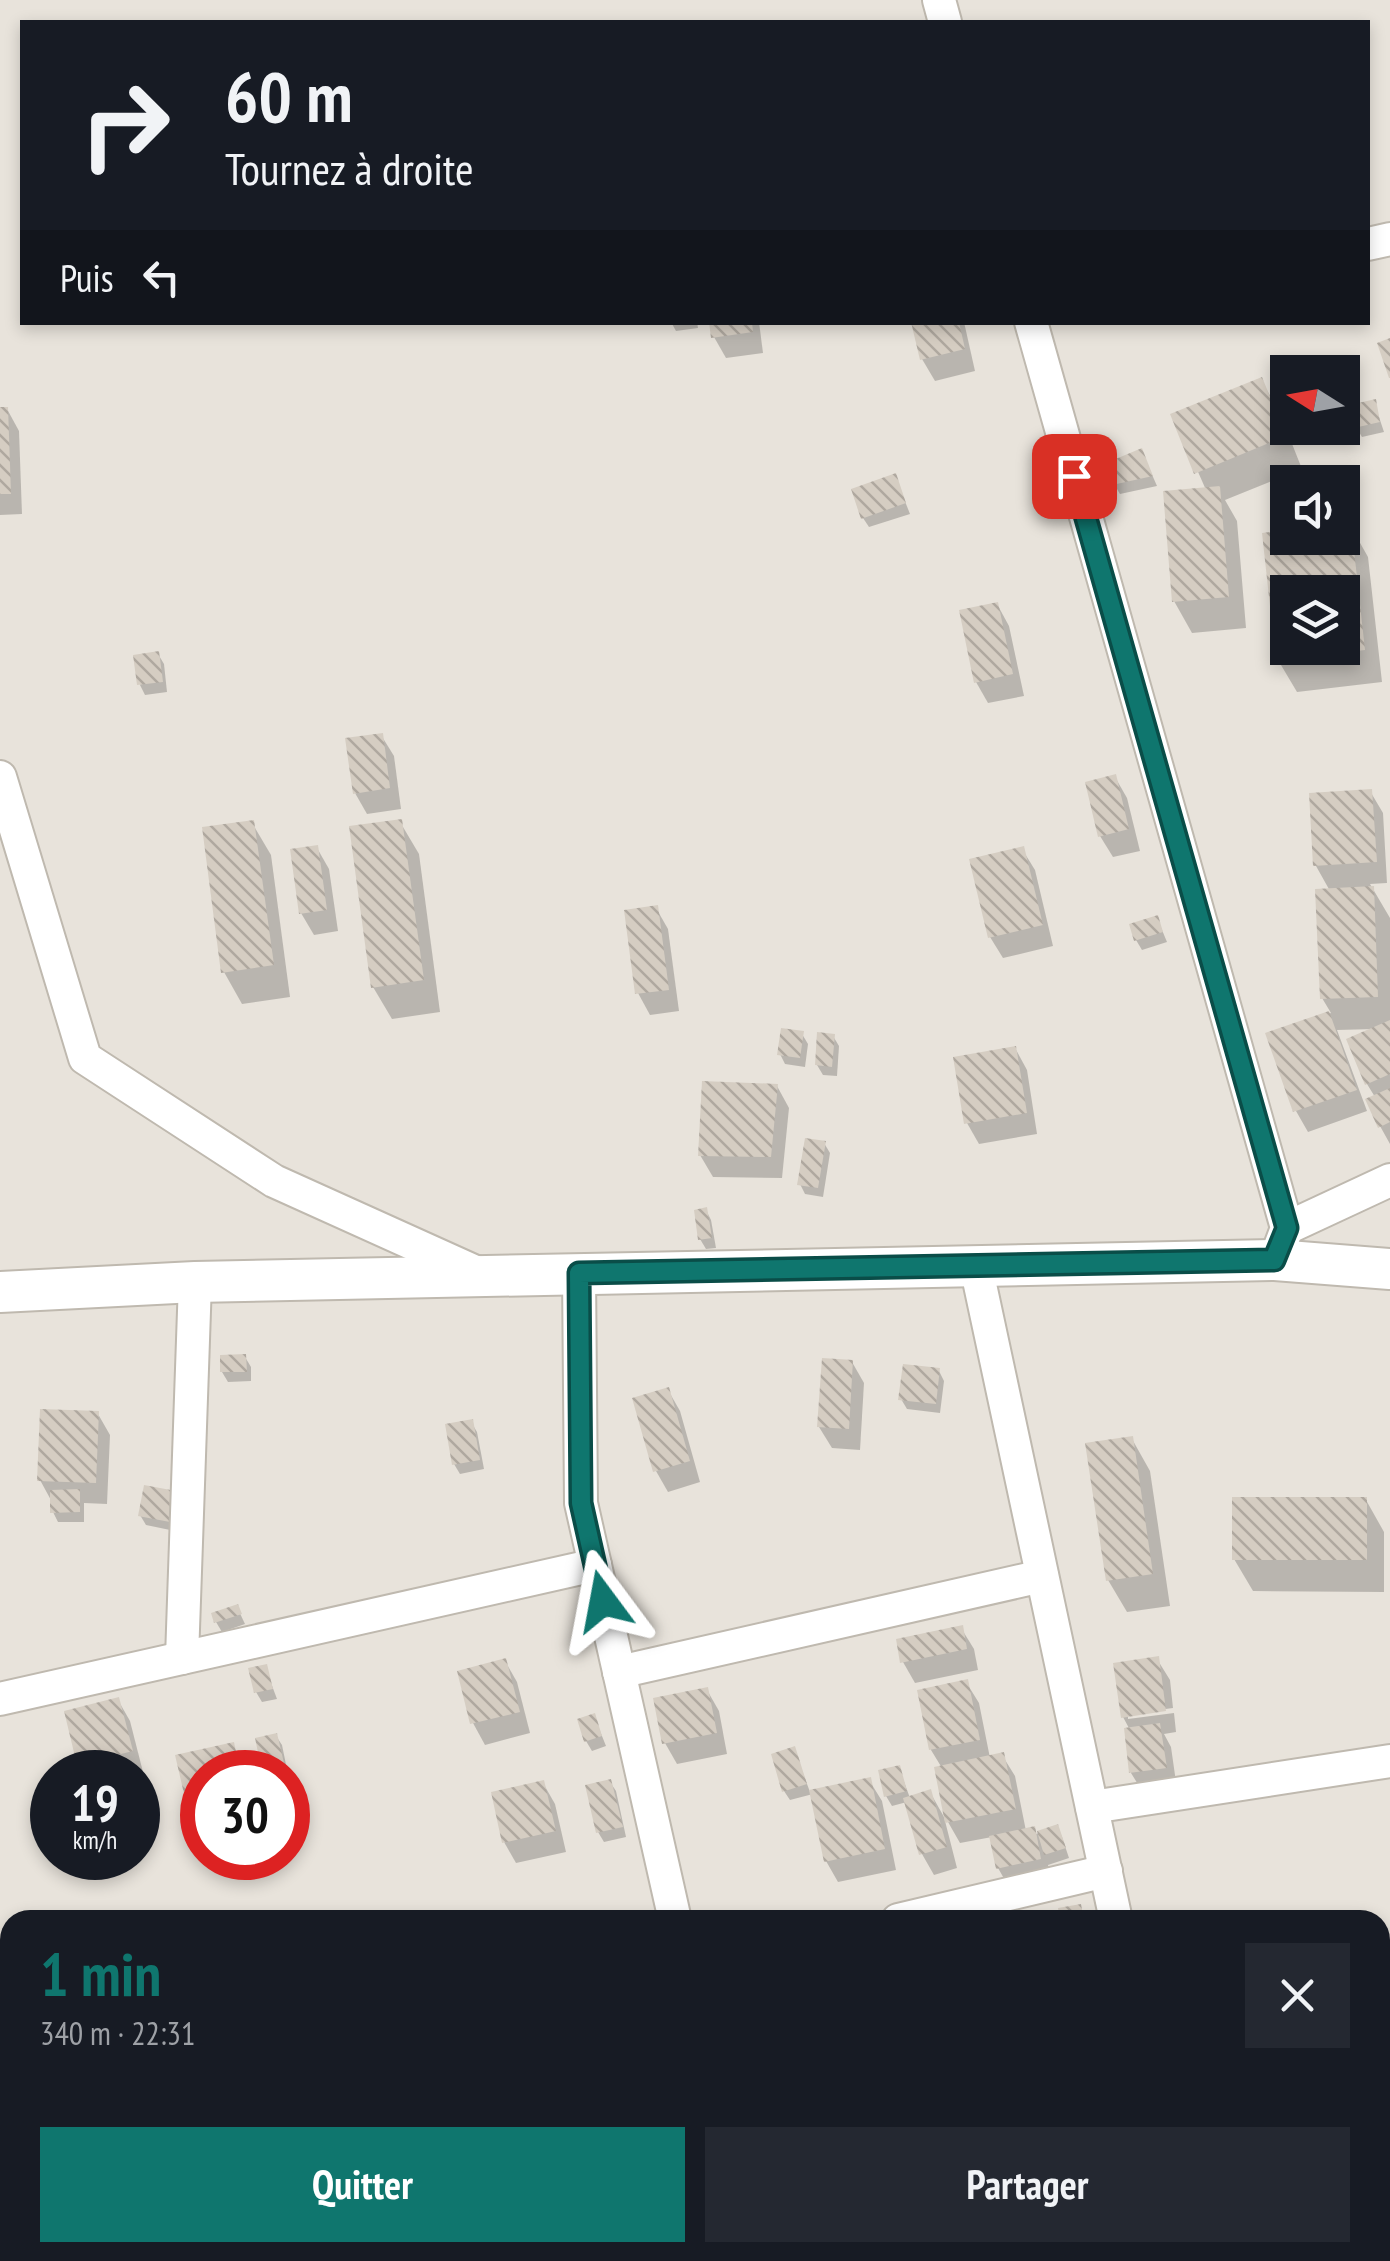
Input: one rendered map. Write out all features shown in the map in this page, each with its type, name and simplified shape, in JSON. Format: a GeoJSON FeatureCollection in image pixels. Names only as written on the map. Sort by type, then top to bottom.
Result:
{"type":"FeatureCollection","features":[{"type":"Feature","properties":{"kind":"street"},"geometry":{"type":"LineString","coordinates":[[1037,325],[1281,1244]]}},
{"type":"Feature","properties":{"kind":"street"},"geometry":{"type":"LineString","coordinates":[[0,777],[85,1058],[274,1181],[484,1276]]}},
{"type":"Feature","properties":{"kind":"street"},"geometry":{"type":"LineString","coordinates":[[1281,1244],[1390,1180]]}},
{"type":"Feature","properties":{"kind":"street"},"geometry":{"type":"LineString","coordinates":[[0,1292],[195,1282],[976,1266],[1281,1244],[1390,1269]]}},
{"type":"Feature","properties":{"kind":"street"},"geometry":{"type":"LineString","coordinates":[[976,1266],[1114,1910]]}},
{"type":"Feature","properties":{"kind":"street"},"geometry":{"type":"LineString","coordinates":[[579,1273],[581,1503],[673,1910]]}},
{"type":"Feature","properties":{"kind":"street"},"geometry":{"type":"LineString","coordinates":[[182,1658],[195,1282]]}},
{"type":"Feature","properties":{"kind":"street"},"geometry":{"type":"LineString","coordinates":[[0,1699],[595,1566]]}},
{"type":"Feature","properties":{"kind":"street"},"geometry":{"type":"LineString","coordinates":[[619,1672],[1042,1576]]}},
{"type":"Feature","properties":{"kind":"street"},"geometry":{"type":"LineString","coordinates":[[1092,1806],[1390,1761]]}},
{"type":"Feature","properties":{"kind":"street"},"geometry":{"type":"LineString","coordinates":[[940,1910],[1106,1871]]}},
{"type":"Feature","properties":{"kind":"shaded area"},"geometry":{"type":"Polygon","coordinates":[[[0,0],[1390,0],[1390,1910],[0,1910],[0,0]]]}},
{"type":"Feature","properties":{"kind":"building"},"geometry":{"type":"Polygon","coordinates":[[[709,325],[752,325],[753,332],[711,338],[709,325]]]}},
{"type":"Feature","properties":{"kind":"building"},"geometry":{"type":"Polygon","coordinates":[[[912,325],[960,325],[965,349],[920,360],[912,325]]]}},
{"type":"Feature","properties":{"kind":"building"},"geometry":{"type":"Polygon","coordinates":[[[1390,338],[1390,378],[1389,378],[1377,343],[1390,338]]]}},
{"type":"Feature","properties":{"kind":"building"},"geometry":{"type":"Polygon","coordinates":[[[1262,377],[1270,397],[1270,443],[1194,474],[1170,414],[1262,377]]]}},
{"type":"Feature","properties":{"kind":"building"},"geometry":{"type":"Polygon","coordinates":[[[1376,399],[1380,422],[1360,427],[1360,403],[1376,399]]]}},
{"type":"Feature","properties":{"kind":"building"},"geometry":{"type":"Polygon","coordinates":[[[0,407],[8,407],[11,494],[0,494],[0,407]]]}},
{"type":"Feature","properties":{"kind":"building"},"geometry":{"type":"Polygon","coordinates":[[[1142,448],[1153,476],[1112,485],[1106,463],[1142,448]]]}},
{"type":"Feature","properties":{"kind":"building"},"geometry":{"type":"Polygon","coordinates":[[[896,473],[906,503],[861,519],[851,489],[896,473]]]}},
{"type":"Feature","properties":{"kind":"building"},"geometry":{"type":"Polygon","coordinates":[[[1220,486],[1229,597],[1172,602],[1163,491],[1220,486]]]}},
{"type":"Feature","properties":{"kind":"building"},"geometry":{"type":"Polygon","coordinates":[[[1270,532],[1270,555],[1355,555],[1357,575],[1270,575],[1270,606],[1262,533],[1270,532]]]}},
{"type":"Feature","properties":{"kind":"building"},"geometry":{"type":"Polygon","coordinates":[[[998,602],[1013,674],[974,683],[959,610],[998,602]]]}},
{"type":"Feature","properties":{"kind":"building"},"geometry":{"type":"Polygon","coordinates":[[[1360,605],[1365,650],[1360,651],[1360,605]]]}},
{"type":"Feature","properties":{"kind":"building"},"geometry":{"type":"Polygon","coordinates":[[[159,651],[163,682],[137,685],[133,655],[159,651]]]}},
{"type":"Feature","properties":{"kind":"building"},"geometry":{"type":"Polygon","coordinates":[[[383,733],[390,788],[353,794],[345,738],[383,733]]]}},
{"type":"Feature","properties":{"kind":"building"},"geometry":{"type":"Polygon","coordinates":[[[1116,774],[1129,829],[1098,837],[1085,782],[1116,774]]]}},
{"type":"Feature","properties":{"kind":"building"},"geometry":{"type":"Polygon","coordinates":[[[1372,789],[1377,862],[1313,866],[1309,793],[1372,789]]]}},
{"type":"Feature","properties":{"kind":"building"},"geometry":{"type":"Polygon","coordinates":[[[402,819],[424,980],[371,988],[349,826],[402,819]]]}},
{"type":"Feature","properties":{"kind":"building"},"geometry":{"type":"Polygon","coordinates":[[[254,820],[274,965],[221,973],[202,827],[254,820]]]}},
{"type":"Feature","properties":{"kind":"building"},"geometry":{"type":"Polygon","coordinates":[[[318,845],[327,910],[299,914],[290,849],[318,845]]]}},
{"type":"Feature","properties":{"kind":"building"},"geometry":{"type":"Polygon","coordinates":[[[1024,846],[1043,925],[988,938],[969,859],[1024,846]]]}},
{"type":"Feature","properties":{"kind":"building"},"geometry":{"type":"Polygon","coordinates":[[[1374,886],[1378,997],[1320,999],[1315,889],[1374,886]]]}},
{"type":"Feature","properties":{"kind":"building"},"geometry":{"type":"Polygon","coordinates":[[[658,905],[669,990],[635,994],[624,910],[658,905]]]}},
{"type":"Feature","properties":{"kind":"building"},"geometry":{"type":"Polygon","coordinates":[[[1158,915],[1163,932],[1134,941],[1129,924],[1158,915]]]}},
{"type":"Feature","properties":{"kind":"building"},"geometry":{"type":"Polygon","coordinates":[[[1329,1011],[1357,1090],[1293,1112],[1265,1033],[1329,1011]]]}},
{"type":"Feature","properties":{"kind":"building"},"geometry":{"type":"Polygon","coordinates":[[[1390,1020],[1390,1074],[1365,1085],[1346,1039],[1390,1020]]]}},
{"type":"Feature","properties":{"kind":"building"},"geometry":{"type":"Polygon","coordinates":[[[781,1028],[804,1031],[800,1058],[777,1055],[781,1028]]]}},
{"type":"Feature","properties":{"kind":"building"},"geometry":{"type":"Polygon","coordinates":[[[817,1032],[835,1034],[832,1067],[815,1065],[817,1032]]]}},
{"type":"Feature","properties":{"kind":"building"},"geometry":{"type":"Polygon","coordinates":[[[1016,1046],[1027,1113],[964,1124],[953,1057],[1016,1046]]]}},
{"type":"Feature","properties":{"kind":"building"},"geometry":{"type":"Polygon","coordinates":[[[702,1081],[778,1084],[771,1157],[698,1156],[702,1081]]]}},
{"type":"Feature","properties":{"kind":"building"},"geometry":{"type":"Polygon","coordinates":[[[1390,1088],[1390,1122],[1378,1128],[1365,1099],[1390,1088]]]}},
{"type":"Feature","properties":{"kind":"building"},"geometry":{"type":"Polygon","coordinates":[[[805,1138],[826,1141],[818,1188],[797,1185],[805,1138]]]}},
{"type":"Feature","properties":{"kind":"building"},"geometry":{"type":"Polygon","coordinates":[[[707,1207],[712,1238],[698,1240],[694,1210],[707,1207]]]}},
{"type":"Feature","properties":{"kind":"building"},"geometry":{"type":"Polygon","coordinates":[[[246,1354],[247,1372],[220,1372],[220,1355],[246,1354]]]}},
{"type":"Feature","properties":{"kind":"building"},"geometry":{"type":"Polygon","coordinates":[[[822,1358],[853,1360],[849,1429],[817,1427],[822,1358]]]}},
{"type":"Feature","properties":{"kind":"building"},"geometry":{"type":"Polygon","coordinates":[[[903,1364],[940,1368],[936,1404],[898,1400],[903,1364]]]}},
{"type":"Feature","properties":{"kind":"building"},"geometry":{"type":"Polygon","coordinates":[[[669,1387],[690,1461],[653,1472],[632,1398],[669,1387]]]}},
{"type":"Feature","properties":{"kind":"building"},"geometry":{"type":"Polygon","coordinates":[[[40,1409],[99,1411],[96,1483],[37,1481],[40,1409]]]}},
{"type":"Feature","properties":{"kind":"building"},"geometry":{"type":"Polygon","coordinates":[[[473,1419],[480,1460],[452,1465],[445,1424],[473,1419]]]}},
{"type":"Feature","properties":{"kind":"building"},"geometry":{"type":"Polygon","coordinates":[[[1133,1436],[1153,1574],[1106,1581],[1085,1443],[1133,1436]]]}},
{"type":"Feature","properties":{"kind":"building"},"geometry":{"type":"Polygon","coordinates":[[[144,1485],[176,1491],[170,1522],[138,1516],[144,1485]]]}},
{"type":"Feature","properties":{"kind":"building"},"geometry":{"type":"Polygon","coordinates":[[[80,1489],[80,1512],[50,1513],[50,1490],[80,1489]]]}},
{"type":"Feature","properties":{"kind":"building"},"geometry":{"type":"Polygon","coordinates":[[[1232,1497],[1367,1497],[1367,1560],[1232,1560],[1232,1497]]]}},
{"type":"Feature","properties":{"kind":"building"},"geometry":{"type":"Polygon","coordinates":[[[238,1604],[242,1614],[214,1623],[211,1613],[238,1604]]]}},
{"type":"Feature","properties":{"kind":"building"},"geometry":{"type":"Polygon","coordinates":[[[963,1625],[967,1649],[900,1663],[896,1639],[963,1625]]]}},
{"type":"Feature","properties":{"kind":"building"},"geometry":{"type":"Polygon","coordinates":[[[1159,1656],[1166,1711],[1121,1718],[1113,1663],[1159,1656]]]}},
{"type":"Feature","properties":{"kind":"building"},"geometry":{"type":"Polygon","coordinates":[[[506,1658],[520,1712],[470,1724],[457,1671],[506,1658]]]}},
{"type":"Feature","properties":{"kind":"building"},"geometry":{"type":"Polygon","coordinates":[[[267,1664],[273,1689],[254,1693],[248,1668],[267,1664]]]}},
{"type":"Feature","properties":{"kind":"building"},"geometry":{"type":"Polygon","coordinates":[[[968,1679],[980,1740],[929,1750],[917,1690],[968,1679]]]}},
{"type":"Feature","properties":{"kind":"building"},"geometry":{"type":"Polygon","coordinates":[[[708,1687],[717,1733],[662,1744],[653,1698],[708,1687]]]}},
{"type":"Feature","properties":{"kind":"building"},"geometry":{"type":"Polygon","coordinates":[[[119,1697],[133,1750],[73,1750],[64,1711],[119,1697]]]}},
{"type":"Feature","properties":{"kind":"building"},"geometry":{"type":"Polygon","coordinates":[[[595,1713],[602,1736],[584,1742],[577,1719],[595,1713]]]}},
{"type":"Feature","properties":{"kind":"building"},"geometry":{"type":"Polygon","coordinates":[[[1160,1723],[1167,1768],[1129,1773],[1124,1728],[1160,1723]]]}},
{"type":"Feature","properties":{"kind":"building"},"geometry":{"type":"Polygon","coordinates":[[[277,1733],[281,1750],[257,1750],[255,1738],[277,1733]]]}},
{"type":"Feature","properties":{"kind":"building"},"geometry":{"type":"Polygon","coordinates":[[[234,1742],[236,1750],[198,1750],[234,1742]]]}},
{"type":"Feature","properties":{"kind":"building"},"geometry":{"type":"Polygon","coordinates":[[[795,1746],[807,1784],[782,1792],[771,1754],[795,1746]]]}},
{"type":"Feature","properties":{"kind":"building"},"geometry":{"type":"Polygon","coordinates":[[[1004,1752],[1016,1809],[945,1823],[934,1767],[1004,1752]]]}},
{"type":"Feature","properties":{"kind":"building"},"geometry":{"type":"Polygon","coordinates":[[[900,1765],[907,1791],[884,1797],[878,1770],[900,1765]]]}},
{"type":"Feature","properties":{"kind":"building"},"geometry":{"type":"Polygon","coordinates":[[[871,1777],[885,1849],[824,1862],[809,1790],[871,1777]]]}},
{"type":"Feature","properties":{"kind":"building"},"geometry":{"type":"Polygon","coordinates":[[[611,1779],[623,1827],[596,1833],[585,1785],[611,1779]]]}},
{"type":"Feature","properties":{"kind":"building"},"geometry":{"type":"Polygon","coordinates":[[[544,1780],[556,1831],[502,1843],[491,1792],[544,1780]]]}},
{"type":"Feature","properties":{"kind":"building"},"geometry":{"type":"Polygon","coordinates":[[[931,1789],[947,1847],[919,1855],[903,1798],[931,1789]]]}},
{"type":"Feature","properties":{"kind":"building"},"geometry":{"type":"Polygon","coordinates":[[[1058,1824],[1066,1848],[1044,1855],[1037,1831],[1058,1824]]]}},
{"type":"Feature","properties":{"kind":"building"},"geometry":{"type":"Polygon","coordinates":[[[1035,1826],[1041,1859],[996,1869],[989,1836],[1035,1826]]]}},
{"type":"Feature","properties":{"kind":"building"},"geometry":{"type":"Polygon","coordinates":[[[1081,1904],[1082,1910],[1058,1910],[1081,1904]]]}},
{"type":"Feature","properties":{"kind":"route"},"geometry":{"type":"LineString","coordinates":[[603,1601],[581,1503],[579,1273],[1274,1260],[1287,1228],[1074,476]]}}]}
